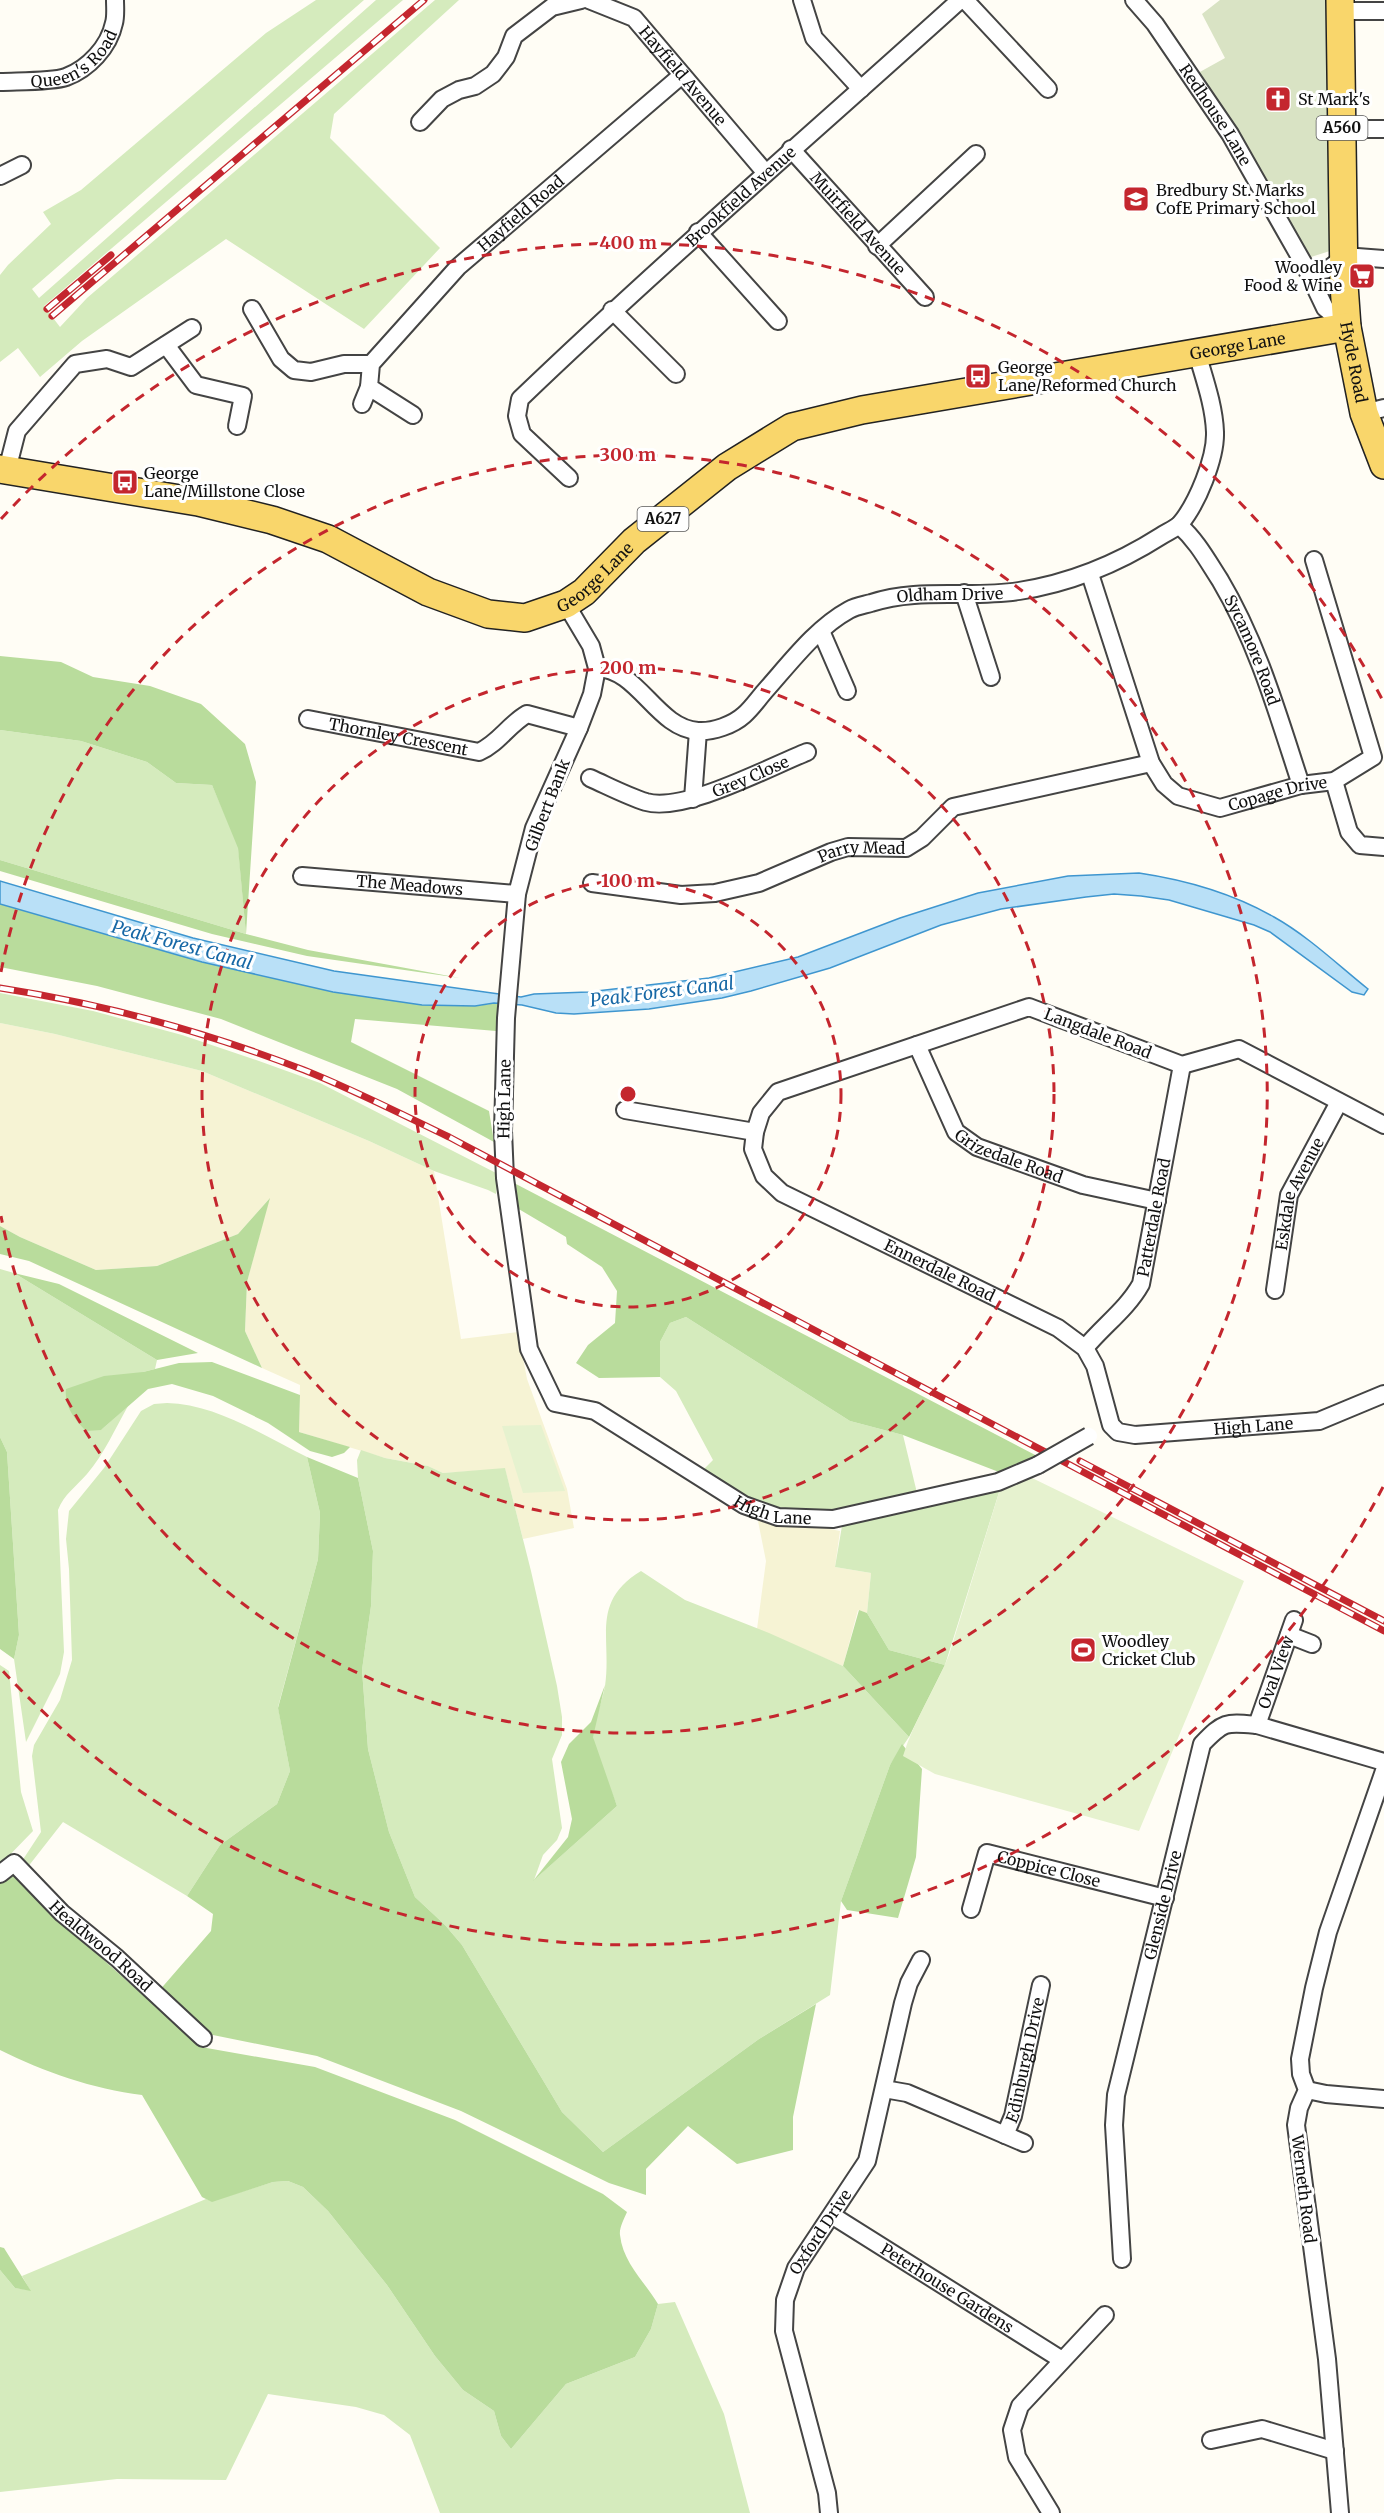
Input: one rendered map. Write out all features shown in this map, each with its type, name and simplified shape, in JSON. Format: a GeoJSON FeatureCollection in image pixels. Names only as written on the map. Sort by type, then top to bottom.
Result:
{"type":"FeatureCollection","features":[{"type":"Feature","properties":{"kind":"main road","name":"A560"},"geometry":{"type":"LineString","coordinates":[[1340,5],[1344,256]]}},
{"type":"Feature","properties":{"kind":"main road","name":"Hyde Road"},"geometry":{"type":"LineString","coordinates":[[1344,256],[1347,327],[1374,410],[1384,465]]}},
{"type":"Feature","properties":{"kind":"main road","name":"George Lane"},"geometry":{"type":"LineString","coordinates":[[3,470],[198,502],[272,520],[328,539],[428,591],[488,614],[525,618],[566,604],[584,592],[634,541],[727,467],[792,428],[862,410],[1347,327]]}},
{"type":"Feature","properties":{"kind":"street","name":"Queen's Road"},"geometry":{"type":"LineString","coordinates":[[0,82],[65,78],[80,69],[96,57],[106,44],[115,23],[115,0]]}},
{"type":"Feature","properties":{"kind":"street","name":"Hayfield Avenue"},"geometry":{"type":"LineString","coordinates":[[420,122],[442,99],[459,90],[475,86],[493,74],[506,57],[514,36],[552,7],[591,0],[634,18],[765,172]]}},
{"type":"Feature","properties":{"kind":"street"},"geometry":{"type":"LineString","coordinates":[[802,0],[814,38],[861,89]]}},
{"type":"Feature","properties":{"kind":"street","name":"Brookfield Avenue"},"geometry":{"type":"LineString","coordinates":[[569,478],[522,434],[517,416],[520,399],[612,310],[698,232],[960,0]]}},
{"type":"Feature","properties":{"kind":"street"},"geometry":{"type":"LineString","coordinates":[[965,0],[1048,89]]}},
{"type":"Feature","properties":{"kind":"street","name":"Redhouse Lane"},"geometry":{"type":"LineString","coordinates":[[1134,0],[1155,24],[1230,134],[1305,266],[1325,309],[1347,327]]}},
{"type":"Feature","properties":{"kind":"street"},"geometry":{"type":"LineString","coordinates":[[1340,5],[1384,10]]}},
{"type":"Feature","properties":{"kind":"street","name":"Hayfield Road"},"geometry":{"type":"LineString","coordinates":[[371,364],[458,267],[682,75]]}},
{"type":"Feature","properties":{"kind":"street"},"geometry":{"type":"LineString","coordinates":[[1342,129],[1384,129]]}},
{"type":"Feature","properties":{"kind":"street","name":"Muirfield Avenue"},"geometry":{"type":"LineString","coordinates":[[791,149],[925,297]]}},
{"type":"Feature","properties":{"kind":"street"},"geometry":{"type":"LineString","coordinates":[[877,246],[976,154]]}},
{"type":"Feature","properties":{"kind":"street"},"geometry":{"type":"LineString","coordinates":[[0,176],[22,165]]}},
{"type":"Feature","properties":{"kind":"street"},"geometry":{"type":"LineString","coordinates":[[698,232],[778,321]]}},
{"type":"Feature","properties":{"kind":"street"},"geometry":{"type":"LineString","coordinates":[[1305,266],[1317,271],[1328,270],[1344,256],[1384,259]]}},
{"type":"Feature","properties":{"kind":"street"},"geometry":{"type":"LineString","coordinates":[[252,309],[281,359],[294,370],[311,372],[344,364],[371,364],[369,387],[362,404]]}},
{"type":"Feature","properties":{"kind":"street"},"geometry":{"type":"LineString","coordinates":[[612,310],[676,374]]}},
{"type":"Feature","properties":{"kind":"street"},"geometry":{"type":"LineString","coordinates":[[3,470],[17,431],[75,364],[107,359],[131,368],[192,328]]}},
{"type":"Feature","properties":{"kind":"street"},"geometry":{"type":"LineString","coordinates":[[166,345],[196,385],[243,396],[237,426]]}},
{"type":"Feature","properties":{"kind":"street","name":"Oldham Drive"},"geometry":{"type":"LineString","coordinates":[[698,731],[722,728],[743,716],[821,632],[850,609],[886,598],[925,592],[1018,592],[1090,574],[1135,554],[1179,525],[1198,495],[1215,434],[1211,402],[1197,352]]}},
{"type":"Feature","properties":{"kind":"street"},"geometry":{"type":"LineString","coordinates":[[369,387],[413,415]]}},
{"type":"Feature","properties":{"kind":"street","name":"Sycamore Road"},"geometry":{"type":"LineString","coordinates":[[1179,525],[1196,540],[1238,610],[1264,669],[1301,785]]}},
{"type":"Feature","properties":{"kind":"street","name":"Copage Drive"},"geometry":{"type":"LineString","coordinates":[[1090,574],[1152,763],[1164,784],[1178,795],[1220,808],[1301,785],[1334,781],[1373,758],[1314,560]]}},
{"type":"Feature","properties":{"kind":"street"},"geometry":{"type":"LineString","coordinates":[[964,593],[991,677]]}},
{"type":"Feature","properties":{"kind":"street"},"geometry":{"type":"LineString","coordinates":[[566,604],[591,646],[597,668],[607,668],[626,679],[674,723],[698,731]]}},
{"type":"Feature","properties":{"kind":"street"},"geometry":{"type":"LineString","coordinates":[[821,632],[847,691]]}},
{"type":"Feature","properties":{"kind":"street","name":"Gilbert Bank"},"geometry":{"type":"LineString","coordinates":[[506,1018],[517,894],[534,828],[579,728],[592,694],[597,668]]}},
{"type":"Feature","properties":{"kind":"street","name":"Thornley Crescent"},"geometry":{"type":"LineString","coordinates":[[308,719],[479,752],[491,747],[513,722],[527,714],[579,728]]}},
{"type":"Feature","properties":{"kind":"street","name":"Grey Close"},"geometry":{"type":"LineString","coordinates":[[693,799],[698,731]]}},
{"type":"Feature","properties":{"kind":"street","name":"Grey Close"},"geometry":{"type":"LineString","coordinates":[[590,778],[647,802],[667,803],[693,799],[807,752]]}},
{"type":"Feature","properties":{"kind":"street","name":"Parry Mead"},"geometry":{"type":"LineString","coordinates":[[592,883],[681,895],[715,893],[759,883],[848,847],[906,848],[922,838],[953,807],[1152,763]]}},
{"type":"Feature","properties":{"kind":"street"},"geometry":{"type":"LineString","coordinates":[[1334,781],[1349,832],[1360,845],[1384,846]]}},
{"type":"Feature","properties":{"kind":"street","name":"The Meadows"},"geometry":{"type":"LineString","coordinates":[[302,876],[517,894]]}},
{"type":"Feature","properties":{"kind":"street","name":"Langdale Road"},"geometry":{"type":"LineString","coordinates":[[755,1132],[761,1113],[778,1092],[1029,1007],[1182,1065]]}},
{"type":"Feature","properties":{"kind":"street","name":"High Lane"},"geometry":{"type":"LineString","coordinates":[[506,1018],[503,1131],[506,1178],[529,1349],[555,1403],[595,1411],[744,1505],[778,1517],[833,1518],[998,1482],[1038,1465],[1112,1425],[1118,1432],[1135,1435],[1319,1421],[1384,1394]]}},
{"type":"Feature","properties":{"kind":"street","name":"Grizedale Road"},"geometry":{"type":"LineString","coordinates":[[917,1045],[956,1132],[977,1147],[1083,1185],[1157,1201]]}},
{"type":"Feature","properties":{"kind":"street"},"geometry":{"type":"LineString","coordinates":[[1182,1065],[1239,1049],[1384,1125]]}},
{"type":"Feature","properties":{"kind":"street","name":"Patterdale Road"},"geometry":{"type":"LineString","coordinates":[[1085,1348],[1100,1329],[1133,1299],[1141,1284],[1182,1065]]}},
{"type":"Feature","properties":{"kind":"street","name":"Eskdale Avenue"},"geometry":{"type":"LineString","coordinates":[[1275,1290],[1289,1195],[1339,1102]]}},
{"type":"Feature","properties":{"kind":"street"},"geometry":{"type":"LineString","coordinates":[[625,1110],[755,1132]]}},
{"type":"Feature","properties":{"kind":"street","name":"Ennerdale Road"},"geometry":{"type":"LineString","coordinates":[[755,1132],[753,1149],[764,1176],[782,1193],[1058,1328],[1085,1348],[1095,1366],[1112,1425]]}},
{"type":"Feature","properties":{"kind":"street","name":"Oval View"},"geometry":{"type":"LineString","coordinates":[[1257,1725],[1292,1628],[1312,1644]]}},
{"type":"Feature","properties":{"kind":"street","name":"Glenside Drive"},"geometry":{"type":"LineString","coordinates":[[1122,2259],[1114,2125],[1116,2095],[1202,1744],[1220,1726],[1236,1723],[1257,1725],[1384,1762]]}},
{"type":"Feature","properties":{"kind":"street"},"geometry":{"type":"LineString","coordinates":[[1384,1770],[1328,1932],[1300,2059],[1301,2074],[1307,2090],[1384,2099]]}},
{"type":"Feature","properties":{"kind":"street","name":"Coppice Close"},"geometry":{"type":"LineString","coordinates":[[971,1909],[987,1853],[1165,1898]]}},
{"type":"Feature","properties":{"kind":"street","name":"Healdwood Road"},"geometry":{"type":"LineString","coordinates":[[0,1874],[14,1863],[62,1913],[117,1958],[203,2038]]}},
{"type":"Feature","properties":{"kind":"street","name":"Oxford Drive"},"geometry":{"type":"LineString","coordinates":[[829,2513],[827,2493],[784,2331],[785,2300],[796,2268],[833,2216],[867,2161],[903,2003],[909,1983],[921,1960]]}},
{"type":"Feature","properties":{"kind":"street","name":"Edinburgh Drive"},"geometry":{"type":"LineString","coordinates":[[1005,2135],[1013,2116],[1041,1985]]}},
{"type":"Feature","properties":{"kind":"street","name":"Edinburgh Drive"},"geometry":{"type":"LineString","coordinates":[[884,2089],[907,2093],[1024,2143]]}},
{"type":"Feature","properties":{"kind":"street","name":"Werneth Road"},"geometry":{"type":"LineString","coordinates":[[1307,2090],[1299,2108],[1296,2125],[1327,2359],[1340,2513]]}},
{"type":"Feature","properties":{"kind":"street","name":"Peterhouse Gardens"},"geometry":{"type":"LineString","coordinates":[[833,2216],[1062,2360]]}},
{"type":"Feature","properties":{"kind":"street"},"geometry":{"type":"LineString","coordinates":[[1051,2513],[1017,2457],[1012,2430],[1020,2406],[1105,2315]]}},
{"type":"Feature","properties":{"kind":"street"},"geometry":{"type":"LineString","coordinates":[[1211,2440],[1262,2429],[1335,2451]]}},
{"type":"Feature","properties":{"kind":"shaded area"},"geometry":{"type":"Polygon","coordinates":[[[0,1023],[55,1034],[202,1071],[369,1141],[434,1171],[461,1339],[518,1332],[527,1379],[567,1489],[574,1528],[523,1539],[505,1469],[443,1473],[428,1466],[385,1458],[299,1432],[300,1385],[262,1368],[245,1331],[247,1282],[269,1199],[238,1234],[157,1266],[96,1270],[0,1226],[0,1023]]]}},
{"type":"Feature","properties":{"kind":"shaded area"},"geometry":{"type":"Polygon","coordinates":[[[757,1516],[829,1526],[830,1529],[840,1531],[835,1567],[871,1573],[867,1613],[858,1610],[843,1666],[757,1629],[766,1561],[757,1516]]]}},
{"type":"Feature","properties":{"kind":"green space"},"geometry":{"type":"Polygon","coordinates":[[[316,0],[364,0],[32,289],[39,298],[376,0],[403,0],[44,306],[60,327],[87,298],[435,0],[459,0],[334,114],[330,138],[440,248],[364,329],[226,239],[82,341],[40,377],[18,348],[0,362],[0,275],[51,224],[43,212],[81,190],[266,33],[316,0]]]}},
{"type":"Feature","properties":{"kind":"green space"},"geometry":{"type":"Polygon","coordinates":[[[1220,0],[1327,0],[1333,250],[1311,257],[1198,73],[1225,58],[1202,14],[1220,0]]]}},
{"type":"Feature","properties":{"kind":"green space"},"geometry":{"type":"Polygon","coordinates":[[[0,656],[61,662],[93,677],[150,686],[201,704],[245,744],[256,782],[246,934],[238,848],[212,785],[176,783],[147,762],[81,741],[0,730],[0,656]]]}},
{"type":"Feature","properties":{"kind":"green space"},"geometry":{"type":"Polygon","coordinates":[[[0,730],[81,741],[147,762],[176,783],[212,785],[238,845],[246,934],[0,860],[0,730]]]}},
{"type":"Feature","properties":{"kind":"green space"},"geometry":{"type":"Polygon","coordinates":[[[0,860],[246,934],[308,950],[460,978],[307,956],[212,934],[0,871],[0,860]]]}},
{"type":"Feature","properties":{"kind":"green space"},"geometry":{"type":"Polygon","coordinates":[[[0,904],[202,962],[285,981],[422,1005],[475,1006],[498,1003],[496,1031],[355,1019],[351,1042],[489,1111],[494,1142],[397,1089],[221,1019],[97,986],[0,967],[0,904]]]}},
{"type":"Feature","properties":{"kind":"green space"},"geometry":{"type":"Polygon","coordinates":[[[0,993],[93,1011],[182,1035],[320,1083],[498,1174],[496,1194],[434,1171],[369,1141],[202,1071],[55,1034],[0,1023],[0,993]]]}},
{"type":"Feature","properties":{"kind":"green space"},"geometry":{"type":"Polygon","coordinates":[[[516,1184],[1039,1457],[1004,1474],[903,1435],[850,1421],[686,1317],[670,1323],[660,1342],[660,1377],[599,1378],[576,1363],[588,1345],[615,1323],[617,1291],[602,1267],[567,1244],[566,1237],[517,1208],[516,1184]]]}},
{"type":"Feature","properties":{"kind":"green space"},"geometry":{"type":"Polygon","coordinates":[[[270,1198],[247,1282],[245,1331],[262,1368],[29,1261],[0,1254],[0,1226],[96,1270],[157,1266],[238,1234],[270,1198]]]}},
{"type":"Feature","properties":{"kind":"green space"},"geometry":{"type":"Polygon","coordinates":[[[0,1269],[14,1273],[157,1360],[155,1369],[143,1372],[101,1430],[128,1406],[99,1458],[67,1495],[58,1510],[64,1652],[60,1674],[26,1742],[14,1659],[19,1635],[7,1452],[0,1437],[0,1269]]]}},
{"type":"Feature","properties":{"kind":"green space"},"geometry":{"type":"Polygon","coordinates":[[[14,1273],[59,1284],[198,1353],[157,1360],[14,1273]]]}},
{"type":"Feature","properties":{"kind":"green space"},"geometry":{"type":"Polygon","coordinates":[[[686,1317],[850,1421],[903,1435],[917,1493],[831,1511],[788,1510],[766,1506],[745,1498],[702,1471],[713,1460],[676,1391],[660,1377],[660,1342],[670,1323],[686,1317]]]}},
{"type":"Feature","properties":{"kind":"green space"},"geometry":{"type":"Polygon","coordinates":[[[212,1362],[300,1395],[299,1432],[350,1447],[344,1453],[332,1457],[310,1451],[268,1423],[213,1396],[172,1384],[148,1389],[101,1430],[86,1431],[68,1407],[66,1389],[104,1376],[143,1372],[179,1363],[212,1362]]]}},
{"type":"Feature","properties":{"kind":"green space"},"geometry":{"type":"Polygon","coordinates":[[[167,1403],[204,1409],[221,1415],[307,1457],[320,1513],[318,1559],[278,1707],[290,1771],[277,1804],[220,1845],[187,1896],[63,1822],[27,1868],[22,1861],[41,1832],[32,1756],[34,1745],[60,1700],[72,1660],[66,1539],[69,1511],[104,1468],[141,1411],[154,1404],[167,1403]]]}},
{"type":"Feature","properties":{"kind":"green space"},"geometry":{"type":"Polygon","coordinates":[[[541,1425],[565,1491],[523,1493],[502,1426],[541,1425]]]}},
{"type":"Feature","properties":{"kind":"green space"},"geometry":{"type":"Polygon","coordinates":[[[0,1437],[7,1452],[19,1635],[14,1659],[0,1649],[0,1437]]]}},
{"type":"Feature","properties":{"kind":"green space"},"geometry":{"type":"Polygon","coordinates":[[[361,1450],[385,1458],[428,1466],[443,1473],[505,1468],[531,1571],[562,1717],[562,1735],[552,1759],[562,1828],[557,1840],[543,1855],[534,1880],[617,1806],[599,1760],[593,1736],[605,1686],[606,1622],[609,1608],[615,1595],[625,1583],[641,1571],[685,1600],[769,1633],[843,1666],[909,1737],[890,1765],[841,1901],[830,1995],[759,2039],[603,2152],[562,2112],[462,1945],[445,1925],[415,1897],[389,1832],[368,1749],[362,1670],[371,1606],[373,1551],[358,1478],[357,1460],[361,1450]]]}},
{"type":"Feature","properties":{"kind":"green space"},"geometry":{"type":"Polygon","coordinates":[[[307,1457],[358,1478],[373,1551],[371,1606],[362,1670],[368,1749],[389,1832],[415,1897],[445,1925],[462,1945],[562,2112],[603,2152],[759,2039],[816,2004],[793,2117],[793,2150],[737,2164],[688,2126],[646,2169],[646,2195],[609,2183],[461,2111],[317,2056],[208,2034],[158,1992],[211,1931],[213,1914],[187,1896],[220,1845],[277,1804],[290,1771],[278,1708],[318,1559],[320,1513],[307,1457]]]}},
{"type":"Feature","properties":{"kind":"green space","name":"Woodley Cricket Club"},"geometry":{"type":"Polygon","coordinates":[[[1030,1477],[1244,1581],[1139,1831],[935,1774],[903,1756],[949,1655],[1001,1486],[1030,1477]]]}},
{"type":"Feature","properties":{"kind":"green space"},"geometry":{"type":"Polygon","coordinates":[[[1001,1486],[945,1665],[889,1650],[867,1613],[871,1573],[835,1567],[842,1526],[1001,1486]]]}},
{"type":"Feature","properties":{"kind":"green space"},"geometry":{"type":"Polygon","coordinates":[[[859,1610],[867,1613],[889,1650],[945,1665],[909,1737],[843,1666],[859,1610]]]}},
{"type":"Feature","properties":{"kind":"green space"},"geometry":{"type":"Polygon","coordinates":[[[0,1665],[9,1671],[21,1792],[33,1831],[0,1865],[0,1665]]]}},
{"type":"Feature","properties":{"kind":"green space"},"geometry":{"type":"Polygon","coordinates":[[[605,1685],[593,1737],[617,1806],[533,1881],[568,1837],[572,1819],[561,1762],[569,1744],[591,1722],[605,1685]]]}},
{"type":"Feature","properties":{"kind":"green space"},"geometry":{"type":"Polygon","coordinates":[[[902,1744],[922,1769],[916,1857],[898,1918],[847,1910],[841,1901],[890,1765],[902,1744]]]}},
{"type":"Feature","properties":{"kind":"green space"},"geometry":{"type":"Polygon","coordinates":[[[13,1872],[107,1963],[201,2047],[315,2067],[455,2120],[603,2194],[627,2212],[620,2229],[625,2254],[658,2304],[651,2329],[635,2357],[566,2384],[511,2449],[501,2436],[494,2411],[463,2390],[435,2356],[387,2285],[328,2211],[303,2187],[288,2181],[273,2182],[212,2202],[202,2197],[142,2095],[105,2089],[69,2078],[0,2050],[0,1882],[13,1872]]]}},
{"type":"Feature","properties":{"kind":"green space"},"geometry":{"type":"Polygon","coordinates":[[[288,2181],[303,2187],[328,2211],[387,2285],[435,2356],[463,2390],[494,2411],[501,2436],[511,2449],[566,2384],[635,2357],[651,2329],[658,2304],[675,2302],[724,2414],[750,2513],[440,2513],[410,2435],[384,2415],[356,2407],[268,2394],[226,2480],[117,2479],[0,2492],[0,2270],[15,2288],[30,2290],[22,2276],[206,2199],[212,2201],[273,2182],[288,2181]]]}},
{"type":"Feature","properties":{"kind":"green space"},"geometry":{"type":"Polygon","coordinates":[[[0,2247],[4,2248],[31,2291],[15,2288],[0,2270],[0,2247]]]}},
{"type":"Feature","properties":{"kind":"water","name":"Peak Forest Canal"},"geometry":{"type":"Polygon","coordinates":[[[1139,873],[1174,879],[1208,889],[1242,901],[1274,917],[1299,933],[1368,989],[1364,995],[1352,992],[1270,932],[1254,925],[1169,900],[1114,894],[1001,909],[941,925],[830,968],[722,998],[649,1009],[574,1014],[556,1013],[522,1005],[494,1003],[475,1006],[422,1005],[333,992],[202,962],[0,904],[0,881],[193,938],[334,971],[521,997],[709,978],[798,957],[900,918],[978,893],[1068,876],[1139,873]]]}},
{"type":"Feature","properties":{"kind":"railway"},"geometry":{"type":"LineString","coordinates":[[52,316],[424,0]]}},
{"type":"Feature","properties":{"kind":"railway"},"geometry":{"type":"LineString","coordinates":[[47,309],[111,255]]}},
{"type":"Feature","properties":{"kind":"railway"},"geometry":{"type":"LineString","coordinates":[[0,988],[116,1011],[230,1043],[304,1070],[359,1094],[449,1137],[1384,1631]]}},
{"type":"Feature","properties":{"kind":"railway"},"geometry":{"type":"LineString","coordinates":[[1080,1461],[1384,1621]]}},
{"type":"Feature","properties":{"kind":"place","name":"St Mark's"},"geometry":{"type":"Point","coordinates":[1278,99]}},
{"type":"Feature","properties":{"kind":"place","name":"Bredbury St. Marks CofE Primary School"},"geometry":{"type":"Point","coordinates":[1136,199]}},
{"type":"Feature","properties":{"kind":"place","name":"Woodley Food & Wine"},"geometry":{"type":"Point","coordinates":[1362,276]}},
{"type":"Feature","properties":{"kind":"place","name":"George Lane/Reformed Church"},"geometry":{"type":"Point","coordinates":[978,376]}},
{"type":"Feature","properties":{"kind":"place","name":"George Lane/Millstone Close"},"geometry":{"type":"Point","coordinates":[125,482]}},
{"type":"Feature","properties":{"kind":"place","name":"Woodley Cricket Club"},"geometry":{"type":"Point","coordinates":[1083,1650]}}]}
